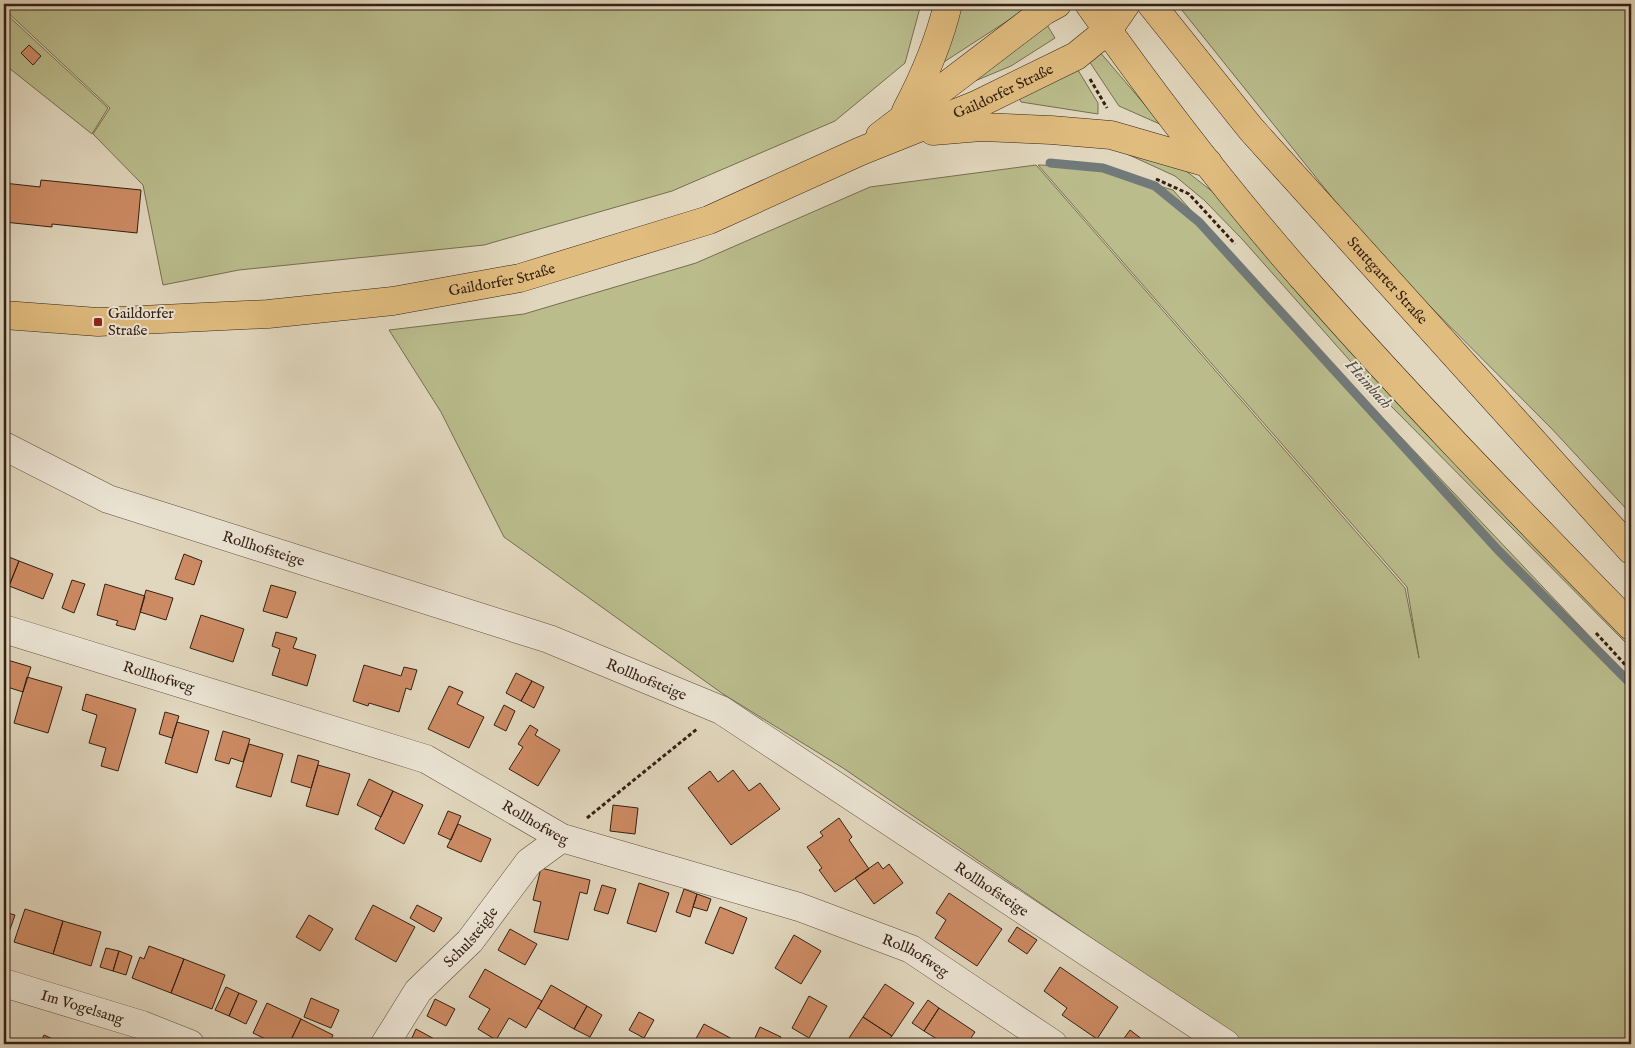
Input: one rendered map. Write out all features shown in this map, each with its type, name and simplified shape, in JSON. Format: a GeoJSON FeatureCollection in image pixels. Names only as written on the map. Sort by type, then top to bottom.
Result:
{"type":"FeatureCollection","features":[{"type":"Feature","properties":{"kind":"main road"},"geometry":{"type":"LineString","coordinates":[[948,4],[943,25],[908,124],[1050,130],[1111,136],[1208,163]]}},
{"type":"Feature","properties":{"kind":"main road","name":"Gaildorfer Straße"},"geometry":{"type":"LineString","coordinates":[[4,315],[98,322],[268,314],[393,302],[520,278],[709,220],[861,151],[908,124],[1057,4]]}},
{"type":"Feature","properties":{"kind":"main road"},"geometry":{"type":"LineString","coordinates":[[1089,4],[1208,163],[1311,287],[1442,431],[1631,626]]}},
{"type":"Feature","properties":{"kind":"main road","name":"Gaildorfer Straße"},"geometry":{"type":"LineString","coordinates":[[908,124],[976,105],[1076,56],[1108,30],[1126,4]]}},
{"type":"Feature","properties":{"kind":"main road","name":"Stuttgarter Straße"},"geometry":{"type":"LineString","coordinates":[[1151,4],[1251,128],[1631,550]]}},
{"type":"Feature","properties":{"kind":"street","name":"Rollhofsteige"},"geometry":{"type":"LineString","coordinates":[[4,446],[108,499],[549,639],[721,710],[1226,1044]]}},
{"type":"Feature","properties":{"kind":"street","name":"Rollhofweg"},"geometry":{"type":"LineString","coordinates":[[4,629],[426,759],[562,838],[799,907],[911,949],[1053,1044]]}},
{"type":"Feature","properties":{"kind":"street","name":"Schulsteigle"},"geometry":{"type":"LineString","coordinates":[[385,1044],[418,991],[470,942],[530,862],[562,838]]}},
{"type":"Feature","properties":{"kind":"street","name":"Im Vogelsang"},"geometry":{"type":"LineString","coordinates":[[4,983],[137,1035],[190,1044]]}},
{"type":"Feature","properties":{"kind":"path"},"geometry":{"type":"LineString","coordinates":[[562,838],[721,710]]}},
{"type":"Feature","properties":{"kind":"green space"},"geometry":{"type":"Polygon","coordinates":[[[4,4],[921,4],[905,63],[835,121],[672,191],[484,245],[239,270],[163,285],[143,185],[93,134],[110,108],[4,9],[4,4]]]}},
{"type":"Feature","properties":{"kind":"green space"},"geometry":{"type":"Polygon","coordinates":[[[960,4],[1031,4],[1032,5],[933,69],[960,4]]]}},
{"type":"Feature","properties":{"kind":"green space"},"geometry":{"type":"Polygon","coordinates":[[[1177,4],[1631,4],[1631,514],[1552,429],[1375,251],[1177,4]]]}},
{"type":"Feature","properties":{"kind":"green space"},"geometry":{"type":"Polygon","coordinates":[[[4,12],[108,108],[92,134],[4,64],[4,12]]]}},
{"type":"Feature","properties":{"kind":"green space"},"geometry":{"type":"Polygon","coordinates":[[[1044,20],[1055,38],[1011,66],[965,85],[1044,20]]]}},
{"type":"Feature","properties":{"kind":"green space"},"geometry":{"type":"Polygon","coordinates":[[[1099,51],[1162,125],[1119,106],[1087,58],[1099,51]]]}},
{"type":"Feature","properties":{"kind":"green space"},"geometry":{"type":"Polygon","coordinates":[[[1073,62],[1098,103],[1098,114],[1021,102],[1017,94],[1073,62]]]}},
{"type":"Feature","properties":{"kind":"green space"},"geometry":{"type":"Polygon","coordinates":[[[1127,154],[1181,167],[1213,192],[1631,634],[1631,648],[1383,398],[1242,239],[1204,200],[1175,176],[1127,154]]]}},
{"type":"Feature","properties":{"kind":"green space"},"geometry":{"type":"Polygon","coordinates":[[[1036,165],[1405,588],[1419,658],[1407,587],[1038,165],[1094,167],[1173,190],[1257,285],[1631,680],[1631,1044],[1246,1044],[843,768],[723,694],[504,537],[441,412],[389,330],[524,314],[696,263],[870,187],[1036,165]]]}},
{"type":"Feature","properties":{"kind":"building"},"geometry":{"type":"Polygon","coordinates":[[[29,45],[41,56],[33,65],[21,53],[29,45]]]}},
{"type":"Feature","properties":{"kind":"building"},"geometry":{"type":"Polygon","coordinates":[[[41,180],[141,190],[137,233],[52,224],[52,227],[4,222],[4,183],[40,187],[41,180]]]}},
{"type":"Feature","properties":{"kind":"building"},"geometry":{"type":"Polygon","coordinates":[[[184,554],[202,561],[194,585],[175,579],[184,554]]]}},
{"type":"Feature","properties":{"kind":"building"},"geometry":{"type":"Polygon","coordinates":[[[4,555],[19,561],[9,586],[4,584],[4,555]]]}},
{"type":"Feature","properties":{"kind":"building"},"geometry":{"type":"Polygon","coordinates":[[[19,561],[53,574],[43,599],[9,586],[19,561]]]}},
{"type":"Feature","properties":{"kind":"building"},"geometry":{"type":"Polygon","coordinates":[[[72,580],[85,584],[74,613],[62,608],[72,580]]]}},
{"type":"Feature","properties":{"kind":"building"},"geometry":{"type":"Polygon","coordinates":[[[105,584],[145,596],[135,630],[116,625],[118,621],[97,615],[105,584]]]}},
{"type":"Feature","properties":{"kind":"building"},"geometry":{"type":"Polygon","coordinates":[[[271,585],[296,592],[287,618],[263,611],[271,585]]]}},
{"type":"Feature","properties":{"kind":"building"},"geometry":{"type":"Polygon","coordinates":[[[146,590],[173,598],[166,620],[140,612],[146,590]]]}},
{"type":"Feature","properties":{"kind":"building"},"geometry":{"type":"Polygon","coordinates":[[[201,615],[244,629],[233,662],[190,648],[201,615]]]}},
{"type":"Feature","properties":{"kind":"building"},"geometry":{"type":"Polygon","coordinates":[[[276,632],[297,638],[293,648],[316,655],[307,686],[272,675],[280,649],[272,646],[276,632]]]}},
{"type":"Feature","properties":{"kind":"building"},"geometry":{"type":"Polygon","coordinates":[[[4,659],[31,667],[23,692],[4,686],[4,659]]]}},
{"type":"Feature","properties":{"kind":"building"},"geometry":{"type":"Polygon","coordinates":[[[364,665],[401,676],[404,667],[417,670],[411,690],[406,688],[399,712],[369,703],[368,706],[353,701],[364,665]]]}},
{"type":"Feature","properties":{"kind":"building"},"geometry":{"type":"Polygon","coordinates":[[[516,673],[532,681],[521,701],[506,693],[516,673]]]}},
{"type":"Feature","properties":{"kind":"building"},"geometry":{"type":"Polygon","coordinates":[[[27,677],[62,687],[48,733],[14,723],[27,677]]]}},
{"type":"Feature","properties":{"kind":"building"},"geometry":{"type":"Polygon","coordinates":[[[532,681],[544,687],[534,708],[521,701],[532,681]]]}},
{"type":"Feature","properties":{"kind":"building"},"geometry":{"type":"Polygon","coordinates":[[[449,686],[463,692],[457,704],[484,717],[469,748],[428,729],[449,686]]]}},
{"type":"Feature","properties":{"kind":"building"},"geometry":{"type":"Polygon","coordinates":[[[86,694],[136,709],[118,771],[101,766],[106,748],[89,743],[97,715],[82,710],[86,694]]]}},
{"type":"Feature","properties":{"kind":"building"},"geometry":{"type":"Polygon","coordinates":[[[504,705],[515,711],[506,731],[494,725],[504,705]]]}},
{"type":"Feature","properties":{"kind":"building"},"geometry":{"type":"Polygon","coordinates":[[[165,712],[179,716],[172,738],[159,734],[165,712]]]}},
{"type":"Feature","properties":{"kind":"building"},"geometry":{"type":"Polygon","coordinates":[[[177,722],[209,731],[197,773],[165,763],[177,722]]]}},
{"type":"Feature","properties":{"kind":"building"},"geometry":{"type":"Polygon","coordinates":[[[530,725],[538,730],[535,735],[560,750],[538,786],[509,769],[523,747],[518,744],[530,725]]]}},
{"type":"Feature","properties":{"kind":"building"},"geometry":{"type":"Polygon","coordinates":[[[223,731],[250,739],[243,762],[231,758],[229,764],[215,760],[223,731]]]}},
{"type":"Feature","properties":{"kind":"building"},"geometry":{"type":"Polygon","coordinates":[[[249,744],[283,754],[271,797],[236,787],[249,744]]]}},
{"type":"Feature","properties":{"kind":"building"},"geometry":{"type":"Polygon","coordinates":[[[298,755],[319,761],[311,788],[291,782],[298,755]]]}},
{"type":"Feature","properties":{"kind":"building"},"geometry":{"type":"Polygon","coordinates":[[[318,765],[350,774],[338,815],[306,806],[318,765]]]}},
{"type":"Feature","properties":{"kind":"building"},"geometry":{"type":"Polygon","coordinates":[[[733,770],[749,791],[760,783],[780,809],[731,845],[688,788],[710,771],[718,782],[733,770]]]}},
{"type":"Feature","properties":{"kind":"building"},"geometry":{"type":"Polygon","coordinates":[[[369,779],[393,791],[381,817],[357,805],[369,779]]]}},
{"type":"Feature","properties":{"kind":"building"},"geometry":{"type":"Polygon","coordinates":[[[393,791],[423,805],[404,844],[375,829],[393,791]]]}},
{"type":"Feature","properties":{"kind":"building"},"geometry":{"type":"Polygon","coordinates":[[[613,805],[638,808],[635,834],[610,831],[613,805]]]}},
{"type":"Feature","properties":{"kind":"building"},"geometry":{"type":"Polygon","coordinates":[[[448,811],[461,816],[451,840],[438,834],[448,811]]]}},
{"type":"Feature","properties":{"kind":"building"},"geometry":{"type":"Polygon","coordinates":[[[839,818],[852,837],[849,840],[869,869],[835,892],[819,870],[822,868],[807,847],[823,836],[820,832],[839,818]]]}},
{"type":"Feature","properties":{"kind":"building"},"geometry":{"type":"Polygon","coordinates":[[[458,824],[491,839],[481,862],[447,847],[458,824]]]}},
{"type":"Feature","properties":{"kind":"building"},"geometry":{"type":"Polygon","coordinates":[[[878,862],[883,869],[889,864],[903,883],[874,904],[855,878],[878,862]]]}},
{"type":"Feature","properties":{"kind":"building"},"geometry":{"type":"Polygon","coordinates":[[[541,868],[590,880],[587,894],[580,892],[568,940],[534,932],[541,902],[533,900],[541,868]]]}},
{"type":"Feature","properties":{"kind":"building"},"geometry":{"type":"Polygon","coordinates":[[[639,883],[669,893],[656,932],[627,923],[639,883]]]}},
{"type":"Feature","properties":{"kind":"building"},"geometry":{"type":"Polygon","coordinates":[[[602,885],[616,889],[608,914],[594,910],[602,885]]]}},
{"type":"Feature","properties":{"kind":"building"},"geometry":{"type":"Polygon","coordinates":[[[684,889],[697,894],[690,917],[676,912],[684,889]]]}},
{"type":"Feature","properties":{"kind":"building"},"geometry":{"type":"Polygon","coordinates":[[[949,893],[1002,929],[977,966],[935,938],[946,920],[936,913],[949,893]]]}},
{"type":"Feature","properties":{"kind":"building"},"geometry":{"type":"Polygon","coordinates":[[[697,894],[711,899],[707,911],[693,907],[697,894]]]}},
{"type":"Feature","properties":{"kind":"building"},"geometry":{"type":"Polygon","coordinates":[[[373,905],[415,927],[396,962],[355,939],[373,905]]]}},
{"type":"Feature","properties":{"kind":"building"},"geometry":{"type":"Polygon","coordinates":[[[417,905],[442,918],[434,932],[410,918],[417,905]]]}},
{"type":"Feature","properties":{"kind":"building"},"geometry":{"type":"Polygon","coordinates":[[[720,907],[747,918],[733,954],[705,943],[720,907]]]}},
{"type":"Feature","properties":{"kind":"building"},"geometry":{"type":"Polygon","coordinates":[[[25,909],[63,921],[53,954],[14,942],[25,909]]]}},
{"type":"Feature","properties":{"kind":"building"},"geometry":{"type":"Polygon","coordinates":[[[4,912],[15,915],[7,938],[4,936],[4,912]]]}},
{"type":"Feature","properties":{"kind":"building"},"geometry":{"type":"Polygon","coordinates":[[[309,915],[333,929],[320,951],[296,937],[309,915]]]}},
{"type":"Feature","properties":{"kind":"building"},"geometry":{"type":"Polygon","coordinates":[[[63,921],[101,932],[91,966],[53,954],[63,921]]]}},
{"type":"Feature","properties":{"kind":"building"},"geometry":{"type":"Polygon","coordinates":[[[1017,927],[1037,940],[1027,954],[1008,941],[1017,927]]]}},
{"type":"Feature","properties":{"kind":"building"},"geometry":{"type":"Polygon","coordinates":[[[510,929],[537,944],[525,965],[498,950],[510,929]]]}},
{"type":"Feature","properties":{"kind":"building"},"geometry":{"type":"Polygon","coordinates":[[[794,935],[821,951],[801,984],[775,968],[794,935]]]}},
{"type":"Feature","properties":{"kind":"building"},"geometry":{"type":"Polygon","coordinates":[[[149,946],[184,959],[171,993],[132,978],[140,957],[144,959],[149,946]]]}},
{"type":"Feature","properties":{"kind":"building"},"geometry":{"type":"Polygon","coordinates":[[[106,948],[119,951],[113,971],[100,967],[106,948]]]}},
{"type":"Feature","properties":{"kind":"building"},"geometry":{"type":"Polygon","coordinates":[[[119,951],[132,956],[126,975],[113,971],[119,951]]]}},
{"type":"Feature","properties":{"kind":"building"},"geometry":{"type":"Polygon","coordinates":[[[184,959],[225,975],[212,1009],[171,993],[184,959]]]}},
{"type":"Feature","properties":{"kind":"building"},"geometry":{"type":"Polygon","coordinates":[[[1060,967],[1118,1007],[1097,1039],[1062,1015],[1067,1008],[1044,991],[1060,967]]]}},
{"type":"Feature","properties":{"kind":"building"},"geometry":{"type":"Polygon","coordinates":[[[485,969],[542,1001],[526,1028],[509,1018],[496,1040],[478,1029],[490,1009],[469,997],[485,969]]]}},
{"type":"Feature","properties":{"kind":"building"},"geometry":{"type":"Polygon","coordinates":[[[885,984],[914,1003],[892,1036],[863,1017],[885,984]]]}},
{"type":"Feature","properties":{"kind":"building"},"geometry":{"type":"Polygon","coordinates":[[[551,985],[587,1006],[574,1029],[538,1008],[551,985]]]}},
{"type":"Feature","properties":{"kind":"building"},"geometry":{"type":"Polygon","coordinates":[[[226,987],[239,993],[229,1016],[215,1010],[226,987]]]}},
{"type":"Feature","properties":{"kind":"building"},"geometry":{"type":"Polygon","coordinates":[[[239,993],[257,1001],[246,1024],[229,1016],[239,993]]]}},
{"type":"Feature","properties":{"kind":"building"},"geometry":{"type":"Polygon","coordinates":[[[809,996],[827,1006],[809,1038],[792,1028],[809,996]]]}},
{"type":"Feature","properties":{"kind":"building"},"geometry":{"type":"Polygon","coordinates":[[[311,998],[339,1010],[331,1028],[304,1017],[311,998]]]}},
{"type":"Feature","properties":{"kind":"building"},"geometry":{"type":"Polygon","coordinates":[[[435,999],[455,1009],[446,1026],[427,1016],[435,999]]]}},
{"type":"Feature","properties":{"kind":"building"},"geometry":{"type":"Polygon","coordinates":[[[928,1000],[939,1008],[924,1031],[912,1023],[928,1000]]]}},
{"type":"Feature","properties":{"kind":"building"},"geometry":{"type":"Polygon","coordinates":[[[267,1003],[301,1019],[289,1044],[276,1044],[253,1033],[267,1003]]]}},
{"type":"Feature","properties":{"kind":"building"},"geometry":{"type":"Polygon","coordinates":[[[587,1006],[602,1015],[590,1037],[574,1029],[587,1006]]]}},
{"type":"Feature","properties":{"kind":"building"},"geometry":{"type":"Polygon","coordinates":[[[939,1008],[975,1032],[967,1044],[945,1044],[924,1031],[939,1008]]]}},
{"type":"Feature","properties":{"kind":"building"},"geometry":{"type":"Polygon","coordinates":[[[639,1012],[654,1020],[644,1038],[629,1030],[639,1012]]]}},
{"type":"Feature","properties":{"kind":"building"},"geometry":{"type":"Polygon","coordinates":[[[863,1017],[892,1036],[886,1044],[845,1044],[863,1017]]]}},
{"type":"Feature","properties":{"kind":"building"},"geometry":{"type":"Polygon","coordinates":[[[301,1019],[333,1035],[329,1044],[289,1044],[301,1019]]]}},
{"type":"Feature","properties":{"kind":"building"},"geometry":{"type":"Polygon","coordinates":[[[704,1024],[736,1041],[734,1044],[693,1044],[704,1024]]]}},
{"type":"Feature","properties":{"kind":"building"},"geometry":{"type":"Polygon","coordinates":[[[760,1027],[781,1037],[778,1044],[763,1044],[754,1040],[760,1027]]]}},
{"type":"Feature","properties":{"kind":"building"},"geometry":{"type":"Polygon","coordinates":[[[416,1029],[438,1041],[436,1044],[415,1044],[410,1042],[416,1029]]]}},
{"type":"Feature","properties":{"kind":"building"},"geometry":{"type":"Polygon","coordinates":[[[1130,1030],[1143,1040],[1140,1044],[1120,1044],[1130,1030]]]}},
{"type":"Feature","properties":{"kind":"building"},"geometry":{"type":"Polygon","coordinates":[[[44,1035],[64,1044],[40,1044],[44,1035]]]}},
{"type":"Feature","properties":{"kind":"waterway","name":"Heimbach"},"geometry":{"type":"LineString","coordinates":[[1050,163],[1103,168],[1155,186],[1199,222],[1498,550],[1631,684]]}},
{"type":"Feature","properties":{"kind":"place","name":"Gaildorfer Straße"},"geometry":{"type":"Point","coordinates":[98,322]}}]}
